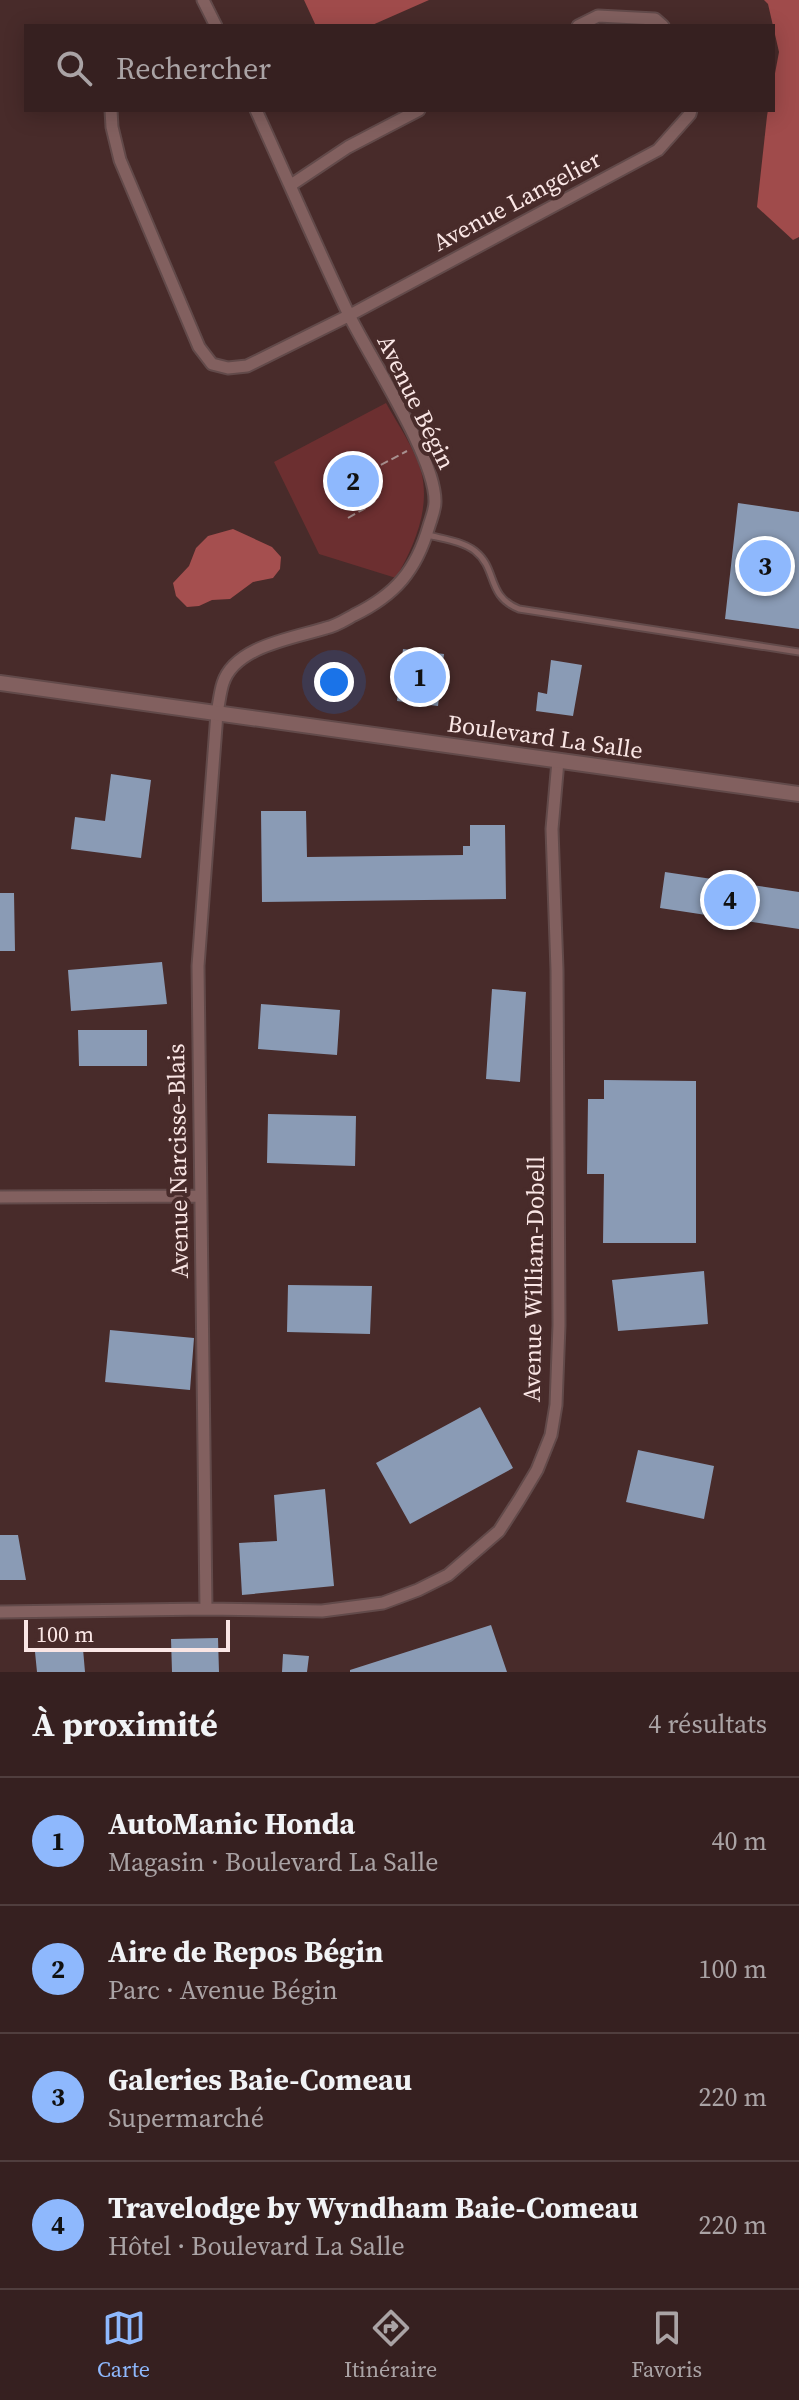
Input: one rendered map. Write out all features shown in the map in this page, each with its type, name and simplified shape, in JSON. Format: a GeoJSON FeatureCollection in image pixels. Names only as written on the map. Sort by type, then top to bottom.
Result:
{"type":"FeatureCollection","features":[{"type":"Feature","properties":{"kind":"street"},"geometry":{"type":"LineString","coordinates":[[203,0],[215,24]]}},
{"type":"Feature","properties":{"kind":"street"},"geometry":{"type":"LineString","coordinates":[[582,24],[598,16],[655,19],[661,24]]}},
{"type":"Feature","properties":{"kind":"street","name":"Avenue Langelier"},"geometry":{"type":"LineString","coordinates":[[111,112],[120,160],[199,347],[212,364],[228,368],[247,366],[350,315],[658,150],[690,112]]}},
{"type":"Feature","properties":{"kind":"street","name":"Avenue Bégin"},"geometry":{"type":"LineString","coordinates":[[217,713],[229,670],[253,651],[329,628],[377,604],[403,580],[416,561],[427,535],[435,502],[432,479],[418,446],[350,315],[257,112]]}},
{"type":"Feature","properties":{"kind":"street"},"geometry":{"type":"LineString","coordinates":[[291,185],[348,147],[415,112]]}},
{"type":"Feature","properties":{"kind":"street","name":"Boulevard La Salle"},"geometry":{"type":"LineString","coordinates":[[0,683],[799,794]]}},
{"type":"Feature","properties":{"kind":"street","name":"Avenue Narcisse-Blais"},"geometry":{"type":"LineString","coordinates":[[206,1609],[198,966],[217,713]]}},
{"type":"Feature","properties":{"kind":"street","name":"Avenue William-Dobell"},"geometry":{"type":"LineString","coordinates":[[0,1612],[322,1611],[383,1603],[448,1575],[499,1531],[537,1470],[551,1435],[556,1405],[559,1325],[557,970],[552,829],[558,761]]}},
{"type":"Feature","properties":{"kind":"street"},"geometry":{"type":"LineString","coordinates":[[0,1197],[199,1196]]}},
{"type":"Feature","properties":{"kind":"lane"},"geometry":{"type":"LineString","coordinates":[[427,535],[474,550],[483,559],[496,591],[508,604],[519,609],[799,652]]}},
{"type":"Feature","properties":{"kind":"path"},"geometry":{"type":"LineString","coordinates":[[348,518],[373,503],[379,494],[382,485],[377,467],[418,446]]}},
{"type":"Feature","properties":{"kind":"shaded area"},"geometry":{"type":"Polygon","coordinates":[[[304,0],[429,0],[375,24],[315,24],[304,0]]]}},
{"type":"Feature","properties":{"kind":"shaded area"},"geometry":{"type":"Polygon","coordinates":[[[764,0],[799,0],[799,237],[793,240],[757,207],[768,112],[775,112],[775,73],[779,52],[768,4],[764,0]]]}},
{"type":"Feature","properties":{"kind":"shaded area"},"geometry":{"type":"Polygon","coordinates":[[[386,403],[415,454],[424,485],[419,527],[396,578],[319,554],[274,462],[386,403]]]}},
{"type":"Feature","properties":{"kind":"shaded area"},"geometry":{"type":"Polygon","coordinates":[[[233,529],[272,547],[281,557],[280,569],[273,578],[253,582],[230,599],[187,607],[176,596],[173,583],[189,566],[196,548],[208,536],[233,529]]]}},
{"type":"Feature","properties":{"kind":"building"},"geometry":{"type":"Polygon","coordinates":[[[738,503],[799,512],[799,629],[725,619],[738,503]]]}},
{"type":"Feature","properties":{"kind":"building"},"geometry":{"type":"Polygon","coordinates":[[[403,649],[444,654],[438,706],[397,701],[403,649]]]}},
{"type":"Feature","properties":{"kind":"building"},"geometry":{"type":"Polygon","coordinates":[[[551,660],[582,665],[573,716],[536,711],[538,692],[547,694],[551,660]]]}},
{"type":"Feature","properties":{"kind":"building"},"geometry":{"type":"Polygon","coordinates":[[[111,774],[151,780],[141,858],[71,849],[75,817],[105,821],[111,774]]]}},
{"type":"Feature","properties":{"kind":"building"},"geometry":{"type":"Polygon","coordinates":[[[261,811],[306,811],[307,857],[463,855],[463,846],[470,846],[470,825],[505,825],[506,899],[262,902],[261,811]]]}},
{"type":"Feature","properties":{"kind":"building"},"geometry":{"type":"Polygon","coordinates":[[[665,872],[799,892],[799,929],[660,908],[665,872]]]}},
{"type":"Feature","properties":{"kind":"building"},"geometry":{"type":"Polygon","coordinates":[[[0,893],[14,893],[15,951],[0,951],[0,893]]]}},
{"type":"Feature","properties":{"kind":"building"},"geometry":{"type":"Polygon","coordinates":[[[162,962],[167,1004],[71,1011],[68,970],[162,962]]]}},
{"type":"Feature","properties":{"kind":"building"},"geometry":{"type":"Polygon","coordinates":[[[492,989],[526,992],[520,1082],[486,1079],[492,989]]]}},
{"type":"Feature","properties":{"kind":"building"},"geometry":{"type":"Polygon","coordinates":[[[261,1004],[340,1010],[337,1055],[258,1049],[261,1004]]]}},
{"type":"Feature","properties":{"kind":"building"},"geometry":{"type":"Polygon","coordinates":[[[78,1030],[147,1030],[147,1066],[79,1066],[78,1030]]]}},
{"type":"Feature","properties":{"kind":"building"},"geometry":{"type":"Polygon","coordinates":[[[604,1080],[696,1081],[696,1243],[603,1243],[604,1174],[587,1174],[588,1099],[604,1099],[604,1080]]]}},
{"type":"Feature","properties":{"kind":"building"},"geometry":{"type":"Polygon","coordinates":[[[268,1114],[356,1116],[355,1166],[267,1163],[268,1114]]]}},
{"type":"Feature","properties":{"kind":"building"},"geometry":{"type":"Polygon","coordinates":[[[704,1271],[708,1324],[618,1331],[612,1280],[704,1271]]]}},
{"type":"Feature","properties":{"kind":"building"},"geometry":{"type":"Polygon","coordinates":[[[288,1285],[372,1286],[370,1334],[287,1332],[288,1285]]]}},
{"type":"Feature","properties":{"kind":"building"},"geometry":{"type":"Polygon","coordinates":[[[110,1330],[194,1338],[190,1390],[105,1382],[110,1330]]]}},
{"type":"Feature","properties":{"kind":"building"},"geometry":{"type":"Polygon","coordinates":[[[480,1407],[513,1468],[410,1524],[376,1463],[480,1407]]]}},
{"type":"Feature","properties":{"kind":"building"},"geometry":{"type":"Polygon","coordinates":[[[638,1450],[714,1466],[704,1519],[626,1502],[638,1450]]]}},
{"type":"Feature","properties":{"kind":"building"},"geometry":{"type":"Polygon","coordinates":[[[325,1489],[334,1586],[242,1595],[239,1543],[277,1541],[274,1495],[325,1489]]]}},
{"type":"Feature","properties":{"kind":"building"},"geometry":{"type":"Polygon","coordinates":[[[0,1535],[18,1535],[26,1580],[0,1580],[0,1535]]]}},
{"type":"Feature","properties":{"kind":"building"},"geometry":{"type":"Polygon","coordinates":[[[491,1625],[507,1672],[350,1672],[350,1670],[491,1625]]]}},
{"type":"Feature","properties":{"kind":"building"},"geometry":{"type":"Polygon","coordinates":[[[218,1638],[219,1672],[172,1672],[171,1639],[218,1638]]]}},
{"type":"Feature","properties":{"kind":"building"},"geometry":{"type":"Polygon","coordinates":[[[83,1649],[85,1672],[37,1672],[35,1652],[83,1649]]]}},
{"type":"Feature","properties":{"kind":"building"},"geometry":{"type":"Polygon","coordinates":[[[283,1654],[309,1656],[307,1672],[282,1672],[283,1654]]]}},
{"type":"Feature","properties":{"kind":"place","name":"Aire de Repos Bégin"},"geometry":{"type":"Point","coordinates":[353,481]}},
{"type":"Feature","properties":{"kind":"place","name":"Galeries Baie-Comeau"},"geometry":{"type":"Point","coordinates":[765,566]}},
{"type":"Feature","properties":{"kind":"place","name":"AutoManic Honda"},"geometry":{"type":"Point","coordinates":[420,677]}},
{"type":"Feature","properties":{"kind":"place","name":"Travelodge by Wyndham Baie-Comeau"},"geometry":{"type":"Point","coordinates":[730,900]}}]}
